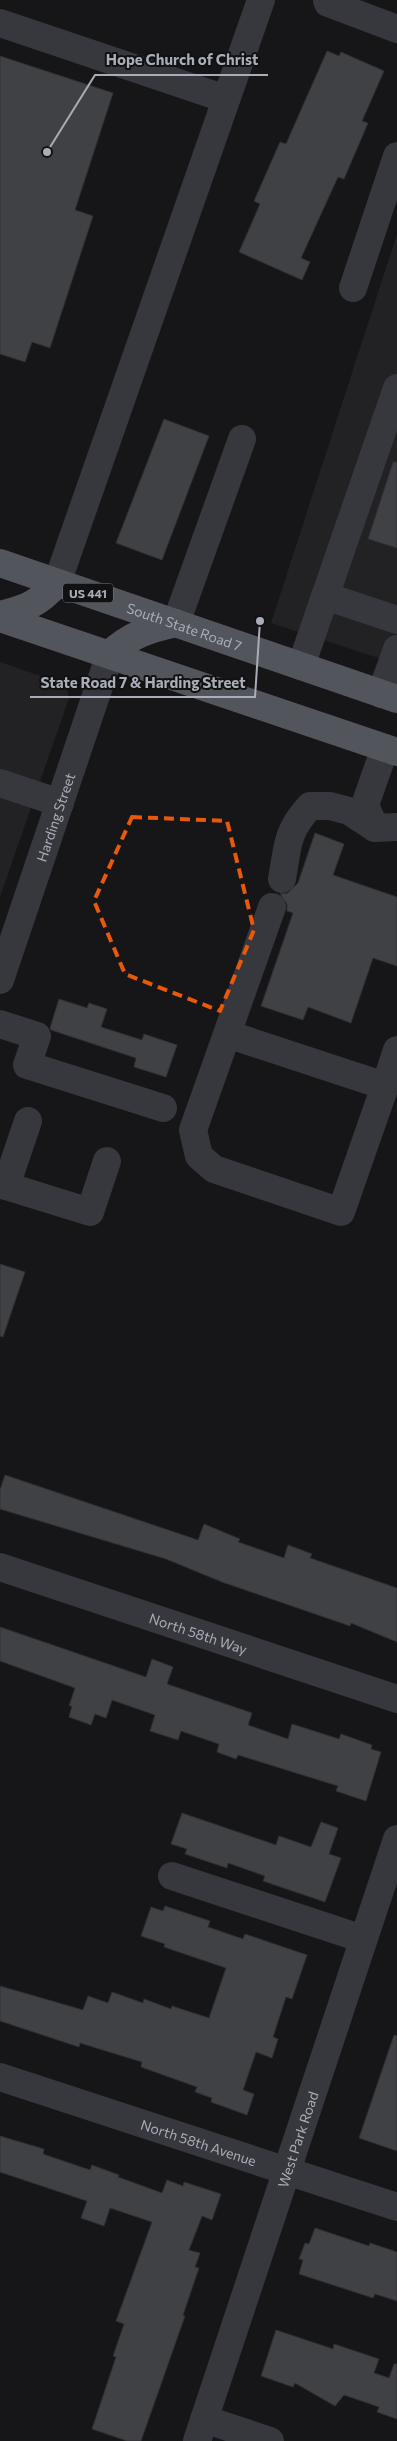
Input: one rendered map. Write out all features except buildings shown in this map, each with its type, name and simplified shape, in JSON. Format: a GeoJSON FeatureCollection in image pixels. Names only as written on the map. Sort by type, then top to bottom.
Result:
{"type":"FeatureCollection","features":[{"type":"Feature","properties":{"kind":"main road","name":"South State Road 7"},"geometry":{"type":"LineString","coordinates":[[0,563],[389,696]]}},
{"type":"Feature","properties":{"kind":"main road"},"geometry":{"type":"LineString","coordinates":[[0,617],[29,608],[44,598],[57,583]]}},
{"type":"Feature","properties":{"kind":"main road"},"geometry":{"type":"LineString","coordinates":[[0,617],[391,750]]}},
{"type":"Feature","properties":{"kind":"main road"},"geometry":{"type":"LineString","coordinates":[[110,654],[123,641],[136,633],[176,623]]}},
{"type":"Feature","properties":{"kind":"street"},"geometry":{"type":"LineString","coordinates":[[57,583],[261,0]]}},
{"type":"Feature","properties":{"kind":"street"},"geometry":{"type":"LineString","coordinates":[[327,0],[328,3],[397,29]]}},
{"type":"Feature","properties":{"kind":"street"},"geometry":{"type":"LineString","coordinates":[[0,23],[226,99]]}},
{"type":"Feature","properties":{"kind":"street"},"geometry":{"type":"LineString","coordinates":[[353,288],[397,156]]}},
{"type":"Feature","properties":{"kind":"street"},"geometry":{"type":"LineString","coordinates":[[301,666],[396,390]]}},
{"type":"Feature","properties":{"kind":"street"},"geometry":{"type":"LineString","coordinates":[[176,623],[242,439]]}},
{"type":"Feature","properties":{"kind":"street"},"geometry":{"type":"LineString","coordinates":[[325,596],[397,620]]}},
{"type":"Feature","properties":{"kind":"street"},"geometry":{"type":"LineString","coordinates":[[389,696],[397,648]]}},
{"type":"Feature","properties":{"kind":"street","name":"Harding Street"},"geometry":{"type":"LineString","coordinates":[[2,969],[110,654]]}},
{"type":"Feature","properties":{"kind":"street"},"geometry":{"type":"LineString","coordinates":[[390,823],[365,805],[391,750]]}},
{"type":"Feature","properties":{"kind":"street"},"geometry":{"type":"LineString","coordinates":[[0,783],[60,803]]}},
{"type":"Feature","properties":{"kind":"street"},"geometry":{"type":"LineString","coordinates":[[282,879],[289,840],[296,822],[310,806],[330,806],[390,823]]}},
{"type":"Feature","properties":{"kind":"street"},"geometry":{"type":"LineString","coordinates":[[272,908],[193,1130],[199,1156],[214,1169],[341,1212],[397,1050]]}},
{"type":"Feature","properties":{"kind":"street"},"geometry":{"type":"LineString","coordinates":[[0,1024],[37,1036],[28,1065],[163,1108]]}},
{"type":"Feature","properties":{"kind":"street"},"geometry":{"type":"LineString","coordinates":[[227,1034],[386,1086]]}},
{"type":"Feature","properties":{"kind":"street"},"geometry":{"type":"LineString","coordinates":[[28,1121],[3,1185],[90,1212],[107,1161]]}},
{"type":"Feature","properties":{"kind":"street","name":"North 58th Way"},"geometry":{"type":"LineString","coordinates":[[0,1567],[397,1699]]}},
{"type":"Feature","properties":{"kind":"street","name":"West Park Road"},"geometry":{"type":"LineString","coordinates":[[200,2430],[363,1939],[389,1888],[397,1842]]}},
{"type":"Feature","properties":{"kind":"street"},"geometry":{"type":"LineString","coordinates":[[172,1876],[363,1939]]}},
{"type":"Feature","properties":{"kind":"street","name":"North 58th Avenue"},"geometry":{"type":"LineString","coordinates":[[0,2077],[397,2207]]}},
{"type":"Feature","properties":{"kind":"street"},"geometry":{"type":"LineString","coordinates":[[200,2430],[270,2441]]}},
{"type":"Feature","properties":{"kind":"highlighted area"},"geometry":{"type":"Polygon","coordinates":[[[132,817],[227,821],[254,930],[220,1011],[125,974],[94,901],[132,817]]]}},
{"type":"Feature","properties":{"kind":"shaded area"},"geometry":{"type":"Polygon","coordinates":[[[397,234],[397,664],[271,623],[397,234]]]}},
{"type":"Feature","properties":{"kind":"shaded area"},"geometry":{"type":"Polygon","coordinates":[[[0,662],[61,683],[67,690],[69,698],[0,897],[0,662]]]}},
{"type":"Feature","properties":{"kind":"place","name":"Hope Church of Christ"},"geometry":{"type":"Point","coordinates":[47,152]}},
{"type":"Feature","properties":{"kind":"place","name":"State Road 7 & Harding Street"},"geometry":{"type":"Point","coordinates":[260,621]}}]}
